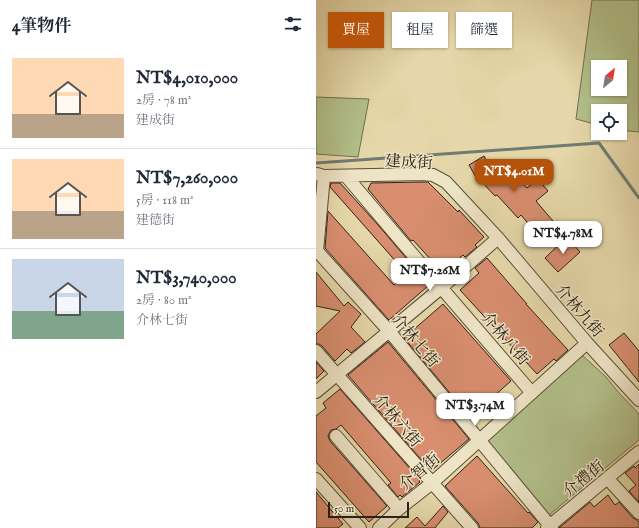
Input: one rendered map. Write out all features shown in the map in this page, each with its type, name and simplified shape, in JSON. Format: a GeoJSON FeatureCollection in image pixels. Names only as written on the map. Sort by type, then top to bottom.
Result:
{"type":"FeatureCollection","features":[{"type":"Feature","properties":{"kind":"street","name":"建成街"},"geometry":{"type":"LineString","coordinates":[[320,175],[346,176],[422,174],[433,176],[446,182],[498,238]]}},
{"type":"Feature","properties":{"kind":"street","name":"介林七街"},"geometry":{"type":"LineString","coordinates":[[320,175],[318,251],[389,332],[550,527]]}},
{"type":"Feature","properties":{"kind":"street","name":"介林八街"},"geometry":{"type":"LineString","coordinates":[[346,176],[532,393]]}},
{"type":"Feature","properties":{"kind":"street"},"geometry":{"type":"LineString","coordinates":[[316,392],[441,288],[498,238]]}},
{"type":"Feature","properties":{"kind":"street","name":"介林九街"},"geometry":{"type":"LineString","coordinates":[[498,238],[587,343],[639,400]]}},
{"type":"Feature","properties":{"kind":"street","name":"介智街"},"geometry":{"type":"LineString","coordinates":[[379,528],[399,509],[432,483],[587,343]]}},
{"type":"Feature","properties":{"kind":"street","name":"介林六街"},"geometry":{"type":"LineString","coordinates":[[316,351],[472,528]]}},
{"type":"Feature","properties":{"kind":"street"},"geometry":{"type":"LineString","coordinates":[[336,436],[399,509]]}},
{"type":"Feature","properties":{"kind":"street","name":"介禮街"},"geometry":{"type":"LineString","coordinates":[[550,527],[639,452]]}},
{"type":"Feature","properties":{"kind":"street"},"geometry":{"type":"LineString","coordinates":[[608,478],[639,513]]}},
{"type":"Feature","properties":{"kind":"street"},"geometry":{"type":"LineString","coordinates":[[316,479],[360,528]]}},
{"type":"Feature","properties":{"kind":"green space"},"geometry":{"type":"Polygon","coordinates":[[[592,0],[639,0],[639,132],[627,131],[627,104],[591,104],[591,123],[576,119],[592,0]]]}},
{"type":"Feature","properties":{"kind":"green space"},"geometry":{"type":"Polygon","coordinates":[[[316,97],[369,99],[358,157],[316,154],[316,97]]]}},
{"type":"Feature","properties":{"kind":"green space"},"geometry":{"type":"Polygon","coordinates":[[[581,354],[606,377],[639,414],[639,440],[548,516],[484,440],[581,354]]]}},
{"type":"Feature","properties":{"kind":"building"},"geometry":{"type":"Polygon","coordinates":[[[484,156],[494,175],[506,165],[527,188],[538,179],[548,191],[536,201],[553,221],[537,234],[521,215],[518,218],[497,195],[495,196],[480,180],[478,181],[469,165],[484,156]]]}},
{"type":"Feature","properties":{"kind":"building"},"geometry":{"type":"Polygon","coordinates":[[[428,182],[458,212],[459,210],[484,237],[475,245],[477,247],[465,257],[463,255],[443,273],[413,240],[411,241],[368,189],[371,183],[428,182]]]}},
{"type":"Feature","properties":{"kind":"building"},"geometry":{"type":"Polygon","coordinates":[[[331,183],[340,183],[379,226],[428,286],[389,320],[325,248],[328,211],[394,285],[407,274],[330,187],[331,183]]]}},
{"type":"Feature","properties":{"kind":"building"},"geometry":{"type":"Polygon","coordinates":[[[567,237],[580,252],[558,272],[545,258],[567,237]]]}},
{"type":"Feature","properties":{"kind":"building"},"geometry":{"type":"Polygon","coordinates":[[[487,258],[568,350],[556,361],[554,359],[537,374],[460,290],[479,273],[475,268],[487,258]]]}},
{"type":"Feature","properties":{"kind":"building"},"geometry":{"type":"Polygon","coordinates":[[[316,272],[344,306],[348,302],[361,314],[351,327],[365,342],[351,353],[347,349],[335,361],[322,346],[316,344],[316,334],[340,311],[316,306],[316,272]]]}},
{"type":"Feature","properties":{"kind":"building"},"geometry":{"type":"Polygon","coordinates":[[[443,304],[511,381],[470,417],[404,338],[443,304]]]}},
{"type":"Feature","properties":{"kind":"building"},"geometry":{"type":"Polygon","coordinates":[[[624,333],[639,351],[639,382],[609,345],[624,333]]]}},
{"type":"Feature","properties":{"kind":"building"},"geometry":{"type":"Polygon","coordinates":[[[388,342],[469,439],[431,471],[348,375],[388,342]]]}},
{"type":"Feature","properties":{"kind":"building"},"geometry":{"type":"Polygon","coordinates":[[[316,362],[324,371],[316,379],[316,362]]]}},
{"type":"Feature","properties":{"kind":"building"},"geometry":{"type":"Polygon","coordinates":[[[340,389],[420,480],[420,482],[402,497],[400,495],[398,497],[388,485],[391,483],[341,425],[336,429],[331,430],[328,436],[330,441],[387,506],[369,522],[316,462],[316,416],[326,408],[323,403],[340,389]]]}},
{"type":"Feature","properties":{"kind":"building"},"geometry":{"type":"Polygon","coordinates":[[[477,456],[528,513],[529,512],[538,522],[532,528],[480,528],[478,523],[445,486],[477,456]]]}},
{"type":"Feature","properties":{"kind":"building"},"geometry":{"type":"Polygon","coordinates":[[[639,464],[639,502],[629,491],[636,485],[625,473],[634,466],[635,468],[639,464]]]}},
{"type":"Feature","properties":{"kind":"building"},"geometry":{"type":"Polygon","coordinates":[[[316,492],[343,524],[338,528],[316,528],[316,492]]]}},
{"type":"Feature","properties":{"kind":"building"},"geometry":{"type":"Polygon","coordinates":[[[608,495],[615,505],[619,502],[633,518],[639,522],[639,528],[559,528],[590,502],[594,507],[608,495]]]}},
{"type":"Feature","properties":{"kind":"building"},"geometry":{"type":"Polygon","coordinates":[[[443,506],[448,512],[435,528],[405,528],[417,517],[425,526],[443,506]]]}},
{"type":"Feature","properties":{"kind":"waterway"},"geometry":{"type":"LineString","coordinates":[[316,163],[599,143],[639,198]]}}]}
